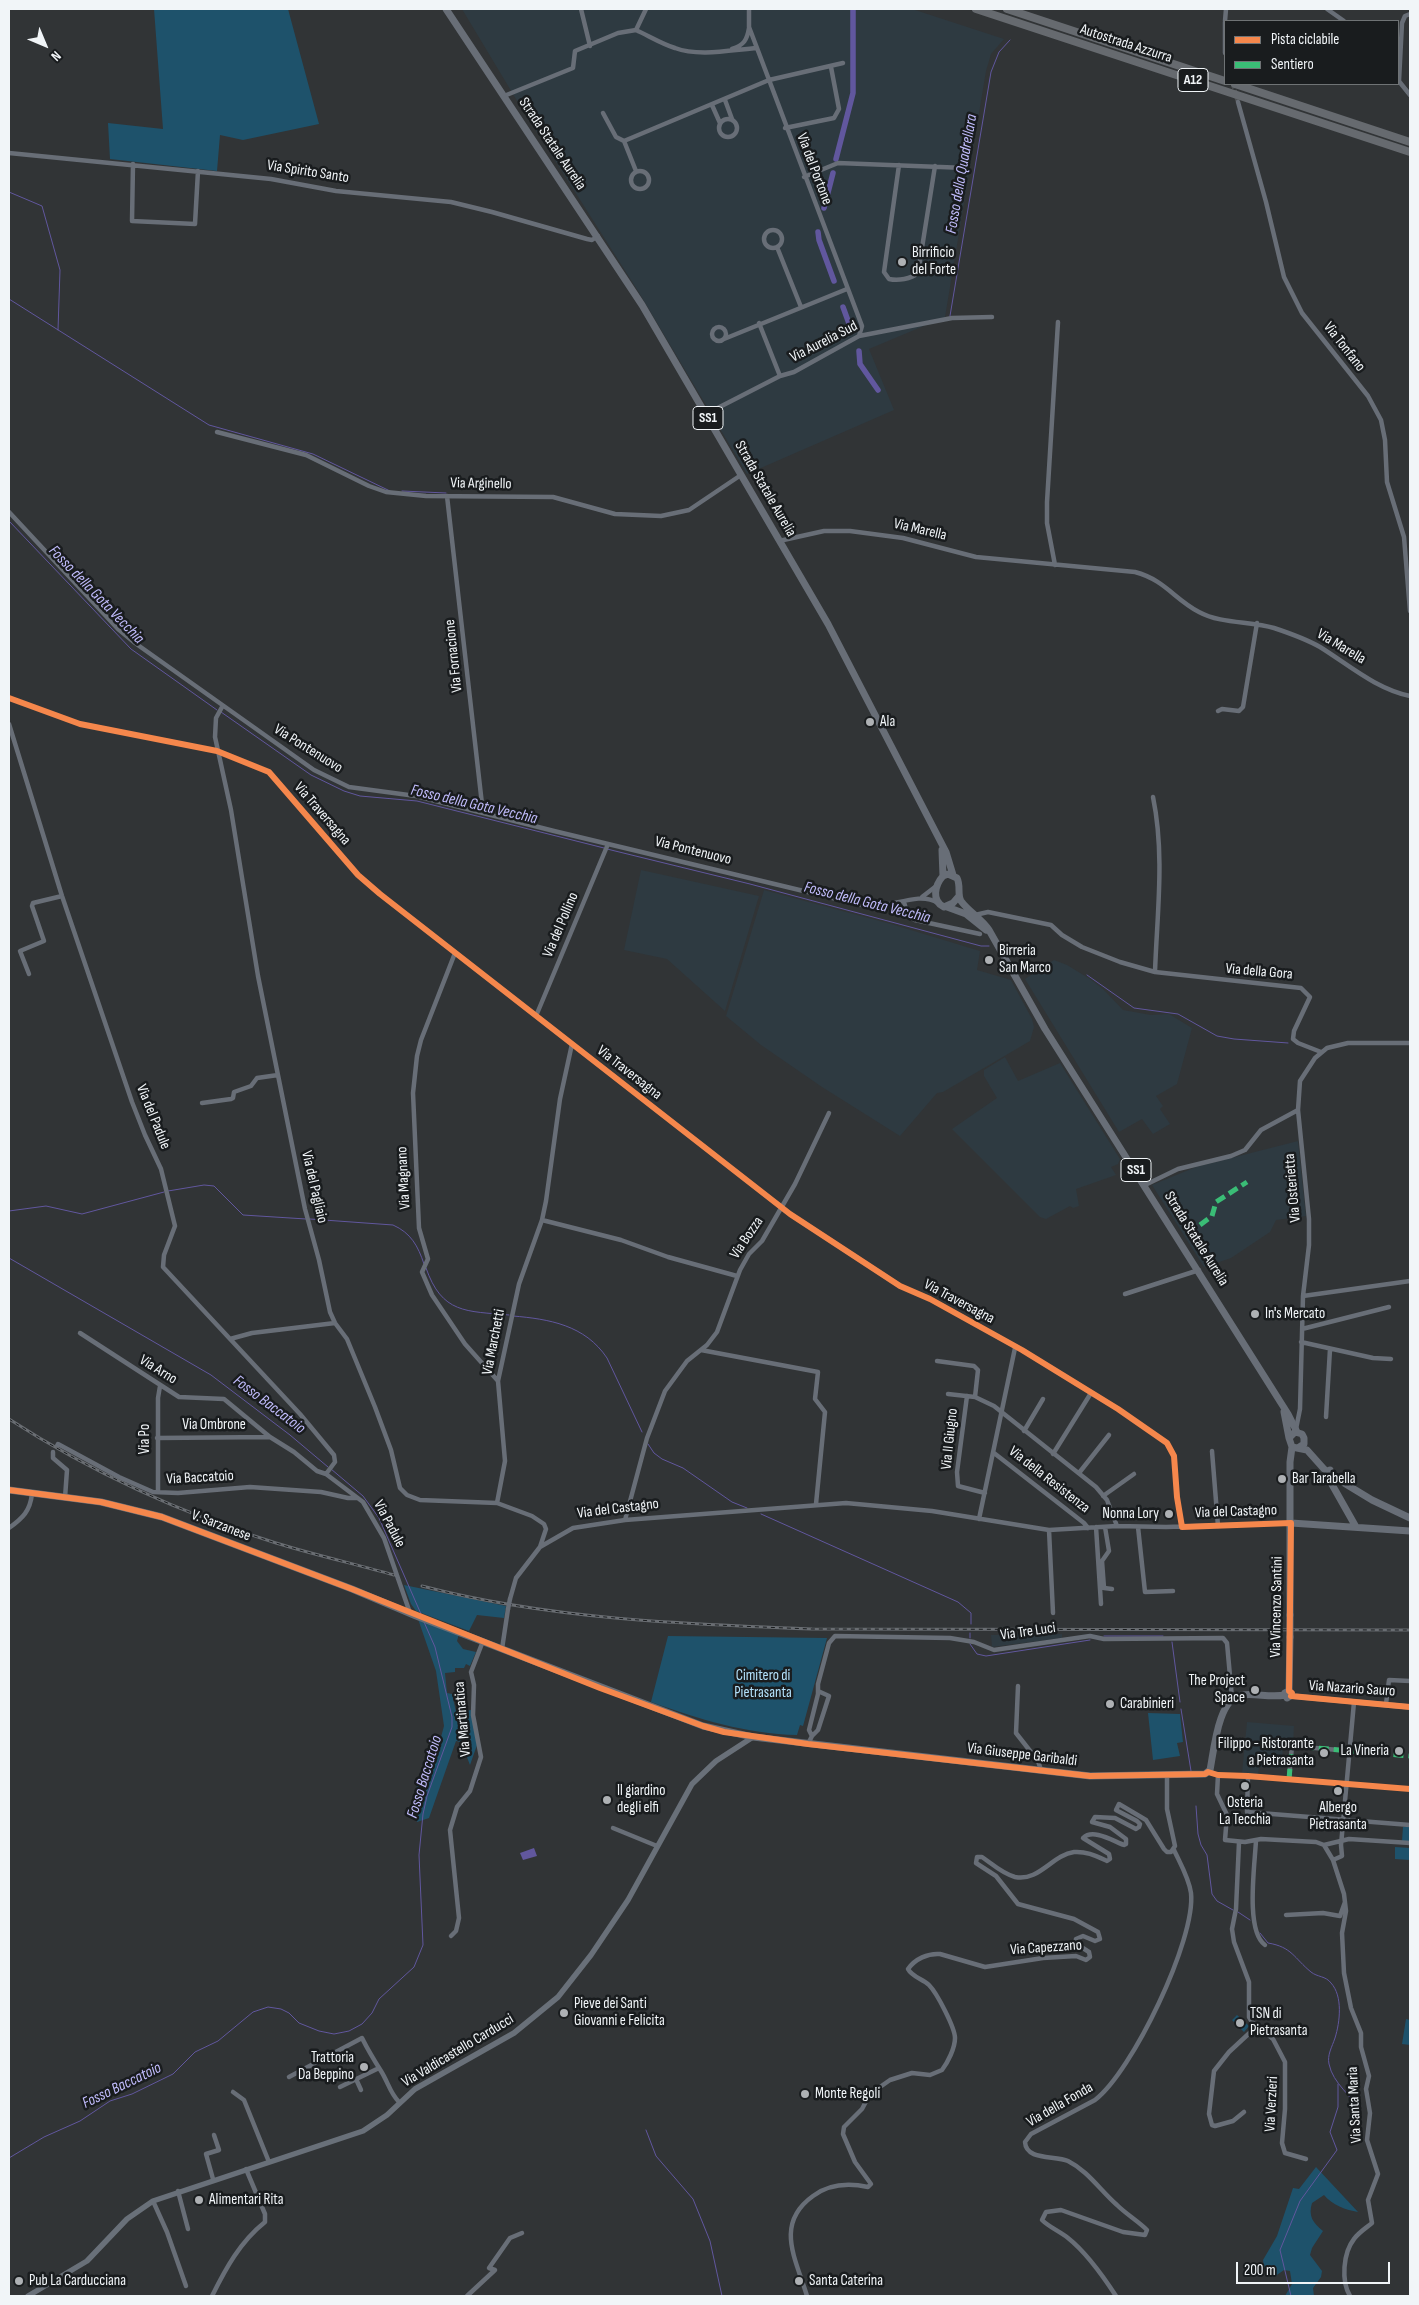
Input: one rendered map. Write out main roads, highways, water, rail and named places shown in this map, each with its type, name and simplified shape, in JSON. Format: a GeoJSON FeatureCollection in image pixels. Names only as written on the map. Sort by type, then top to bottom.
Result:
{"type":"FeatureCollection","features":[{"type":"Feature","properties":{"kind":"highway","name":"Autostrada Azzurra"},"geometry":{"type":"LineString","coordinates":[[976,9],[1410,152]]}},
{"type":"Feature","properties":{"kind":"highway","name":"Autostrada Azzurra"},"geometry":{"type":"LineString","coordinates":[[1007,9],[1224,81]]}},
{"type":"Feature","properties":{"kind":"highway"},"geometry":{"type":"LineString","coordinates":[[1238,85],[1410,142]]}},
{"type":"Feature","properties":{"kind":"main road","name":"Strada Statale Aurelia"},"geometry":{"type":"LineString","coordinates":[[446,9],[642,304],[846,659],[942,844],[953,875],[959,881],[958,896],[966,907],[976,914],[992,935],[1045,1029],[1199,1270],[1297,1431]]}},
{"type":"Feature","properties":{"kind":"main road","name":"Strada Statale Aurelia"},"geometry":{"type":"LineString","coordinates":[[942,844],[943,876],[937,885],[935,895],[938,903],[962,912],[992,935]]}},
{"type":"Feature","properties":{"kind":"main road"},"geometry":{"type":"LineString","coordinates":[[943,876],[953,875]]}},
{"type":"Feature","properties":{"kind":"main road"},"geometry":{"type":"LineString","coordinates":[[946,906],[953,903],[958,896]]}},
{"type":"Feature","properties":{"kind":"main road"},"geometry":{"type":"LineString","coordinates":[[1282,1405],[1287,1420],[1289,1438],[1295,1447],[1310,1452],[1337,1478],[1372,1500],[1410,1518]]}},
{"type":"Feature","properties":{"kind":"main road"},"geometry":{"type":"LineString","coordinates":[[1289,1438],[1297,1431],[1302,1434],[1329,1471],[1330,1480],[1356,1527]]}},
{"type":"Feature","properties":{"kind":"main road"},"geometry":{"type":"LineString","coordinates":[[1295,1447],[1302,1446],[1305,1440]]}},
{"type":"Feature","properties":{"kind":"main road","name":"Via Vincenzo Santini"},"geometry":{"type":"LineString","coordinates":[[1288,1694],[1291,1536],[1290,1462],[1295,1447]]}},
{"type":"Feature","properties":{"kind":"main road","name":"V. Sarzanese"},"geometry":{"type":"LineString","coordinates":[[9,1490],[101,1502],[162,1517],[352,1589],[502,1649]]}},
{"type":"Feature","properties":{"kind":"main road","name":"Via del Castagno"},"geometry":{"type":"LineString","coordinates":[[1291,1523],[1410,1531]]}},
{"type":"Feature","properties":{"kind":"main road"},"geometry":{"type":"LineString","coordinates":[[1291,1536],[1301,1524]]}},
{"type":"Feature","properties":{"kind":"main road","name":"Via Giuseppe Garibaldi"},"geometry":{"type":"LineString","coordinates":[[502,1649],[702,1726],[753,1737],[1090,1776],[1205,1774],[1208,1772]]}},
{"type":"Feature","properties":{"kind":"main road","name":"Via Nazario Sauro"},"geometry":{"type":"LineString","coordinates":[[1208,1772],[1223,1711],[1232,1698],[1241,1695],[1288,1694]]}},
{"type":"Feature","properties":{"kind":"waterway"},"geometry":{"type":"LineString","coordinates":[[836,159],[853,93],[853,9]]}},
{"type":"Feature","properties":{"kind":"waterway","name":"Fosso della Quadrellara"},"geometry":{"type":"LineString","coordinates":[[950,316],[991,72],[999,52],[1010,40]]}},
{"type":"Feature","properties":{"kind":"waterway"},"geometry":{"type":"LineString","coordinates":[[824,208],[833,173]]}},
{"type":"Feature","properties":{"kind":"waterway"},"geometry":{"type":"LineString","coordinates":[[9,192],[42,206],[60,270],[58,330]]}},
{"type":"Feature","properties":{"kind":"waterway"},"geometry":{"type":"LineString","coordinates":[[818,232],[819,240],[834,281]]}},
{"type":"Feature","properties":{"kind":"waterway"},"geometry":{"type":"LineString","coordinates":[[9,299],[209,425],[313,454],[390,491]]}},
{"type":"Feature","properties":{"kind":"waterway"},"geometry":{"type":"LineString","coordinates":[[843,307],[851,329]]}},
{"type":"Feature","properties":{"kind":"waterway"},"geometry":{"type":"LineString","coordinates":[[859,351],[860,364],[878,390]]}},
{"type":"Feature","properties":{"kind":"waterway"},"geometry":{"type":"LineString","coordinates":[[402,491],[446,493]]}},
{"type":"Feature","properties":{"kind":"waterway","name":"Fosso della Gota Vecchia"},"geometry":{"type":"LineString","coordinates":[[9,521],[131,649],[217,710]]}},
{"type":"Feature","properties":{"kind":"waterway","name":"Fosso della Gota Vecchia"},"geometry":{"type":"LineString","coordinates":[[221,712],[311,775],[344,791],[360,796],[417,801],[604,848]]}},
{"type":"Feature","properties":{"kind":"waterway","name":"Fosso della Gota Vecchia"},"geometry":{"type":"LineString","coordinates":[[607,849],[750,884],[981,946],[989,946]]}},
{"type":"Feature","properties":{"kind":"waterway","name":"Fosso della Gota Vecchia"},"geometry":{"type":"LineString","coordinates":[[1087,975],[1134,1008],[1178,1014],[1217,1036],[1288,1043]]}},
{"type":"Feature","properties":{"kind":"waterway"},"geometry":{"type":"LineString","coordinates":[[168,1191],[204,1185],[214,1186],[243,1215],[306,1219]]}},
{"type":"Feature","properties":{"kind":"waterway"},"geometry":{"type":"LineString","coordinates":[[9,1211],[46,1206],[82,1214],[164,1192]]}},
{"type":"Feature","properties":{"kind":"waterway"},"geometry":{"type":"LineString","coordinates":[[310,1219],[393,1225],[405,1232],[413,1241],[424,1264]]}},
{"type":"Feature","properties":{"kind":"waterway","name":"Fosso Baccatoio"},"geometry":{"type":"LineString","coordinates":[[9,1258],[211,1375],[290,1435],[328,1467]]}},
{"type":"Feature","properties":{"kind":"waterway"},"geometry":{"type":"LineString","coordinates":[[426,1268],[432,1283],[448,1302],[468,1310],[509,1315]]}},
{"type":"Feature","properties":{"kind":"waterway"},"geometry":{"type":"LineString","coordinates":[[513,1316],[553,1322],[577,1331],[588,1338],[607,1358],[642,1432]]}},
{"type":"Feature","properties":{"kind":"waterway"},"geometry":{"type":"LineString","coordinates":[[648,1444],[654,1453],[662,1459],[683,1468],[732,1502],[747,1508]]}},
{"type":"Feature","properties":{"kind":"waterway","name":"Fosso Baccatoio"},"geometry":{"type":"LineString","coordinates":[[331,1469],[363,1496],[379,1518],[421,1614]]}},
{"type":"Feature","properties":{"kind":"waterway"},"geometry":{"type":"LineString","coordinates":[[761,1514],[958,1602],[971,1613],[971,1624]]}},
{"type":"Feature","properties":{"kind":"waterway","name":"Fosso Baccatoio"},"geometry":{"type":"LineString","coordinates":[[9,2158],[44,2137],[80,2121],[110,2101],[132,2094],[173,2074],[195,2052],[218,2041],[253,2012],[268,2007],[281,2009],[289,2013],[299,2023],[319,2031],[334,2034],[349,2031],[362,2024],[372,2013],[379,1999],[414,1967],[423,1945],[419,1855],[423,1814],[427,1796],[452,1727],[452,1717],[435,1647],[424,1622]]}},
{"type":"Feature","properties":{"kind":"waterway"},"geometry":{"type":"LineString","coordinates":[[970,1633],[970,1638]]}},
{"type":"Feature","properties":{"kind":"waterway"},"geometry":{"type":"LineString","coordinates":[[1104,1636],[1163,1636]]}},
{"type":"Feature","properties":{"kind":"waterway"},"geometry":{"type":"LineString","coordinates":[[970,1644],[977,1654],[986,1656],[1090,1640]]}},
{"type":"Feature","properties":{"kind":"waterway"},"geometry":{"type":"LineString","coordinates":[[1172,1642],[1180,1702]]}},
{"type":"Feature","properties":{"kind":"waterway"},"geometry":{"type":"LineString","coordinates":[[1181,1709],[1191,1771]]}},
{"type":"Feature","properties":{"kind":"waterway"},"geometry":{"type":"LineString","coordinates":[[1196,1806],[1198,1834],[1201,1845],[1207,1855],[1212,1894],[1217,1901],[1233,1910]]}},
{"type":"Feature","properties":{"kind":"waterway"},"geometry":{"type":"LineString","coordinates":[[1238,1912],[1250,1920]]}},
{"type":"Feature","properties":{"kind":"waterway"},"geometry":{"type":"LineString","coordinates":[[1260,1933],[1268,1943],[1288,1950],[1311,1972],[1329,1981],[1335,1988],[1339,2002],[1339,2017],[1337,2032],[1329,2054],[1329,2064],[1334,2078],[1360,2112]]}},
{"type":"Feature","properties":{"kind":"waterway"},"geometry":{"type":"LineString","coordinates":[[1291,2296],[1280,2250],[1300,2201],[1337,2150],[1330,2132],[1338,2107],[1338,2084]]}},
{"type":"Feature","properties":{"kind":"waterway"},"geometry":{"type":"LineString","coordinates":[[646,2130],[656,2156],[693,2199],[710,2241],[722,2296]]}},
{"type":"Feature","properties":{"kind":"tunnel"},"geometry":{"type":"LineString","coordinates":[[1233,85],[1238,102]]}},
{"type":"Feature","properties":{"kind":"railway"},"geometry":{"type":"LineString","coordinates":[[9,1419],[72,1457],[172,1505],[241,1532],[305,1552],[394,1575]]}},
{"type":"Feature","properties":{"kind":"railway"},"geometry":{"type":"LineString","coordinates":[[422,1586],[518,1606],[567,1613],[665,1622],[763,1627],[812,1629],[1410,1630]]}},
{"type":"Feature","properties":{"kind":"place","name":"Birrificio del Forte"},"geometry":{"type":"Point","coordinates":[902,262]}},
{"type":"Feature","properties":{"kind":"place","name":"Ala"},"geometry":{"type":"Point","coordinates":[870,722]}},
{"type":"Feature","properties":{"kind":"place","name":"Birreria San Marco"},"geometry":{"type":"Point","coordinates":[989,960]}},
{"type":"Feature","properties":{"kind":"place","name":"In's Mercato"},"geometry":{"type":"Point","coordinates":[1255,1314]}},
{"type":"Feature","properties":{"kind":"place","name":"Bar Tarabella"},"geometry":{"type":"Point","coordinates":[1282,1479]}},
{"type":"Feature","properties":{"kind":"place","name":"Nonna Lory"},"geometry":{"type":"Point","coordinates":[1169,1514]}},
{"type":"Feature","properties":{"kind":"place","name":"The Project Space"},"geometry":{"type":"Point","coordinates":[1255,1690]}},
{"type":"Feature","properties":{"kind":"place","name":"Carabinieri"},"geometry":{"type":"Point","coordinates":[1110,1704]}},
{"type":"Feature","properties":{"kind":"place","name":"La Vineria"},"geometry":{"type":"Point","coordinates":[1399,1751]}},
{"type":"Feature","properties":{"kind":"place","name":"Filippo - Ristorante a Pietrasanta"},"geometry":{"type":"Point","coordinates":[1324,1753]}},
{"type":"Feature","properties":{"kind":"place","name":"Osteria La Tecchia"},"geometry":{"type":"Point","coordinates":[1245,1786]}},
{"type":"Feature","properties":{"kind":"place","name":"Albergo Pietrasanta"},"geometry":{"type":"Point","coordinates":[1338,1791]}},
{"type":"Feature","properties":{"kind":"place","name":"Il giardino degli elfi"},"geometry":{"type":"Point","coordinates":[607,1800]}},
{"type":"Feature","properties":{"kind":"place","name":"Pieve dei Santi Giovanni e Felicita"},"geometry":{"type":"Point","coordinates":[564,2013]}},
{"type":"Feature","properties":{"kind":"place","name":"TSN di Pietrasanta"},"geometry":{"type":"Point","coordinates":[1240,2023]}},
{"type":"Feature","properties":{"kind":"place","name":"Trattoria Da Beppino"},"geometry":{"type":"Point","coordinates":[364,2067]}},
{"type":"Feature","properties":{"kind":"place","name":"Monte Regoli"},"geometry":{"type":"Point","coordinates":[805,2094]}},
{"type":"Feature","properties":{"kind":"place","name":"Alimentari Rita"},"geometry":{"type":"Point","coordinates":[199,2200]}},
{"type":"Feature","properties":{"kind":"place","name":"Pub La Carducciana"},"geometry":{"type":"Point","coordinates":[19,2281]}},
{"type":"Feature","properties":{"kind":"place","name":"Santa Caterina"},"geometry":{"type":"Point","coordinates":[799,2281]}},
{"type":"Feature","properties":{"kind":"park label","name":"Cimitero di Pietrasanta"},"geometry":{"type":"Point","coordinates":[763,1684]}}]}
